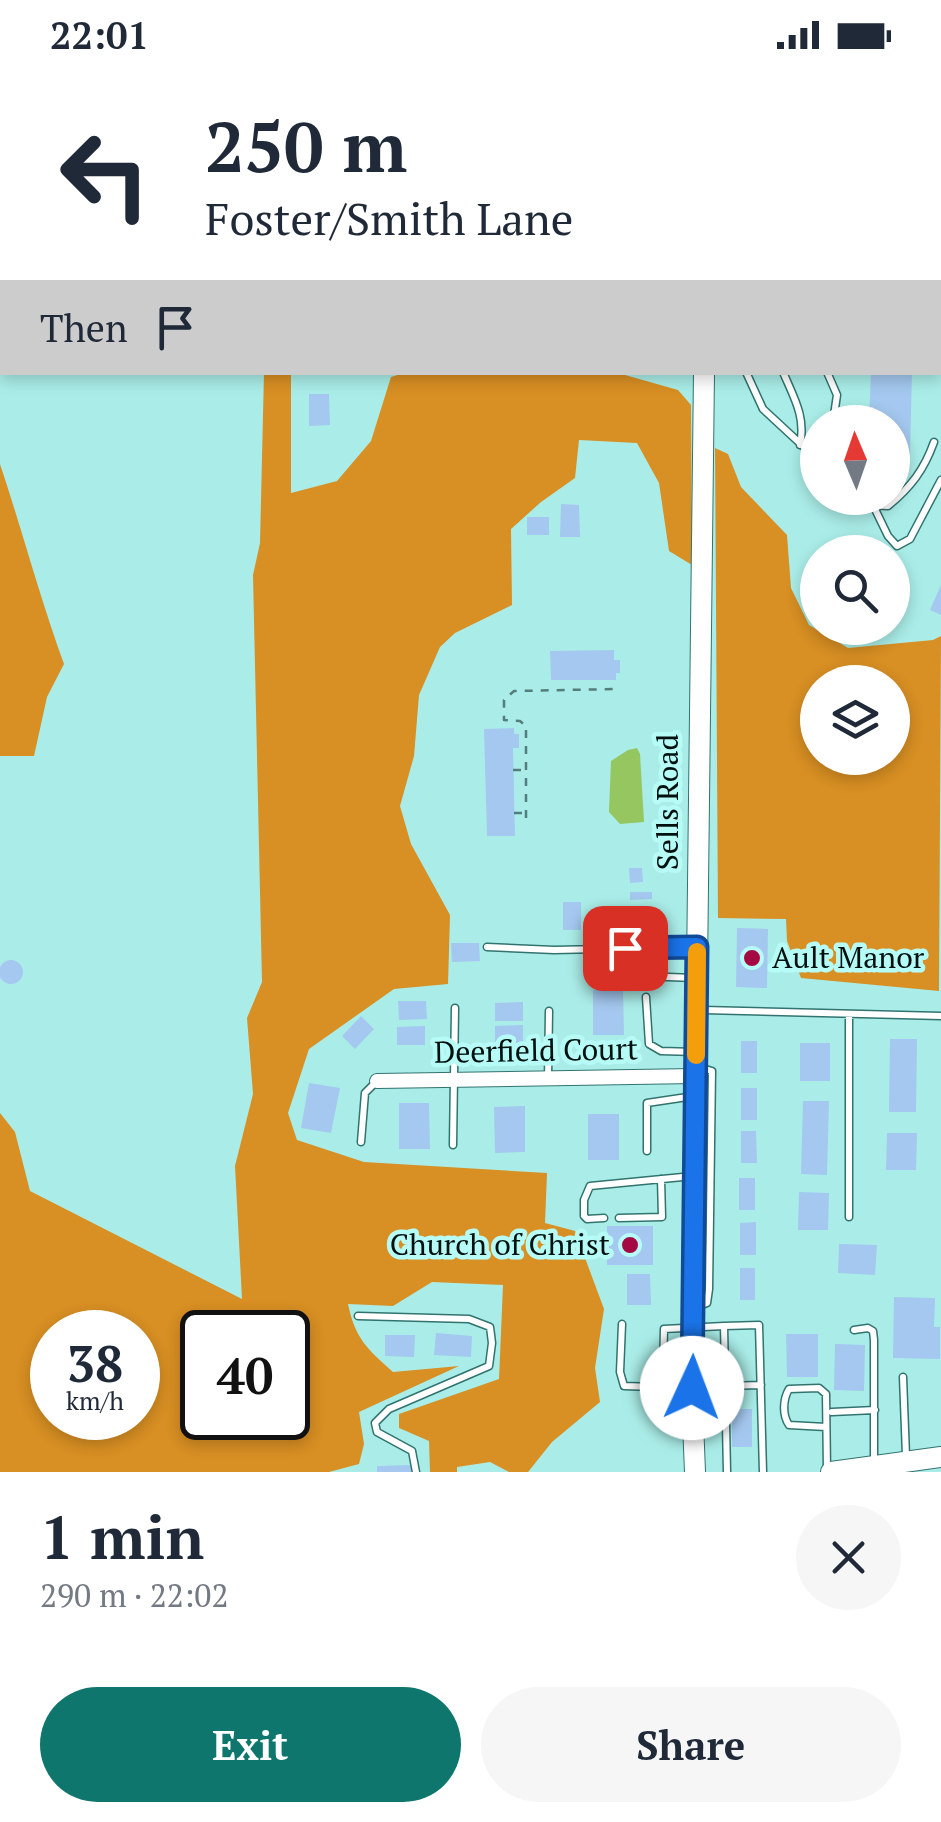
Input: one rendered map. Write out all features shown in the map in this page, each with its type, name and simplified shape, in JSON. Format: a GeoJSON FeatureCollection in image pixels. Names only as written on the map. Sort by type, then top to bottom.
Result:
{"type":"FeatureCollection","features":[{"type":"Feature","properties":{"kind":"street","name":"Sells Road"},"geometry":{"type":"LineString","coordinates":[[696,1472],[692,1388],[694,1317],[702,1250],[696,1010],[704,375]]}},
{"type":"Feature","properties":{"kind":"street","name":"Deerfield Court"},"geometry":{"type":"LineString","coordinates":[[377,1082],[548,1078],[698,1087]]}},
{"type":"Feature","properties":{"kind":"street"},"geometry":{"type":"LineString","coordinates":[[837,1472],[906,1462],[934,1463]]}},
{"type":"Feature","properties":{"kind":"lane"},"geometry":{"type":"LineString","coordinates":[[747,375],[762,409],[800,444]]}},
{"type":"Feature","properties":{"kind":"lane"},"geometry":{"type":"LineString","coordinates":[[785,375],[800,410]]}},
{"type":"Feature","properties":{"kind":"lane"},"geometry":{"type":"LineString","coordinates":[[828,375],[837,396],[836,405]]}},
{"type":"Feature","properties":{"kind":"lane"},"geometry":{"type":"LineString","coordinates":[[910,487],[927,463],[934,442]]}},
{"type":"Feature","properties":{"kind":"lane"},"geometry":{"type":"LineString","coordinates":[[878,515],[897,546],[910,539],[941,480]]}},
{"type":"Feature","properties":{"kind":"lane"},"geometry":{"type":"LineString","coordinates":[[487,947],[697,947]]}},
{"type":"Feature","properties":{"kind":"lane"},"geometry":{"type":"LineString","coordinates":[[589,948],[591,974],[697,978]]}},
{"type":"Feature","properties":{"kind":"lane"},"geometry":{"type":"LineString","coordinates":[[646,997],[648,1044],[661,1051],[698,1087],[648,1103],[647,1150]]}},
{"type":"Feature","properties":{"kind":"lane"},"geometry":{"type":"LineString","coordinates":[[453,1145],[455,1008]]}},
{"type":"Feature","properties":{"kind":"lane"},"geometry":{"type":"LineString","coordinates":[[696,1010],[941,1016]]}},
{"type":"Feature","properties":{"kind":"lane"},"geometry":{"type":"LineString","coordinates":[[548,1011],[548,1078]]}},
{"type":"Feature","properties":{"kind":"lane"},"geometry":{"type":"LineString","coordinates":[[849,1217],[850,1014]]}},
{"type":"Feature","properties":{"kind":"lane"},"geometry":{"type":"LineString","coordinates":[[361,1142],[364,1093],[377,1082]]}},
{"type":"Feature","properties":{"kind":"lane"},"geometry":{"type":"LineString","coordinates":[[604,1218],[584,1216],[590,1186],[650,1182],[700,1164]]}},
{"type":"Feature","properties":{"kind":"lane"},"geometry":{"type":"LineString","coordinates":[[619,1218],[662,1218],[661,1179]]}},
{"type":"Feature","properties":{"kind":"lane"},"geometry":{"type":"LineString","coordinates":[[358,1316],[468,1319],[490,1326],[489,1366],[389,1409],[374,1423],[376,1432],[412,1451],[416,1472]]}},
{"type":"Feature","properties":{"kind":"lane"},"geometry":{"type":"LineString","coordinates":[[663,1370],[664,1329],[694,1317],[724,1326],[759,1324],[762,1472]]}},
{"type":"Feature","properties":{"kind":"lane"},"geometry":{"type":"LineString","coordinates":[[622,1324],[620,1372],[624,1386],[692,1388]]}},
{"type":"Feature","properties":{"kind":"lane"},"geometry":{"type":"LineString","coordinates":[[724,1326],[727,1472]]}},
{"type":"Feature","properties":{"kind":"lane"},"geometry":{"type":"LineString","coordinates":[[854,1330],[873,1331],[874,1466]]}},
{"type":"Feature","properties":{"kind":"lane"},"geometry":{"type":"LineString","coordinates":[[903,1377],[906,1462]]}},
{"type":"Feature","properties":{"kind":"lane"},"geometry":{"type":"LineString","coordinates":[[726,1386],[760,1385]]}},
{"type":"Feature","properties":{"kind":"lane"},"geometry":{"type":"LineString","coordinates":[[826,1428],[789,1426],[784,1397],[788,1389],[819,1388],[826,1394],[826,1428],[837,1472]]}},
{"type":"Feature","properties":{"kind":"lane"},"geometry":{"type":"LineString","coordinates":[[832,1412],[874,1410]]}},
{"type":"Feature","properties":{"kind":"path"},"geometry":{"type":"LineString","coordinates":[[580,680],[580,690]]}},
{"type":"Feature","properties":{"kind":"path"},"geometry":{"type":"LineString","coordinates":[[599,680],[600,689]]}},
{"type":"Feature","properties":{"kind":"path"},"geometry":{"type":"LineString","coordinates":[[504,728],[504,700],[514,691],[617,688]]}},
{"type":"Feature","properties":{"kind":"path"},"geometry":{"type":"LineString","coordinates":[[504,720],[524,722],[526,739],[526,816],[514,813]]}},
{"type":"Feature","properties":{"kind":"path"},"geometry":{"type":"LineString","coordinates":[[519,739],[526,739]]}},
{"type":"Feature","properties":{"kind":"path"},"geometry":{"type":"LineString","coordinates":[[513,770],[526,770]]}},
{"type":"Feature","properties":{"kind":"shaded area"},"geometry":{"type":"Polygon","coordinates":[[[264,375],[291,375],[291,493],[337,481],[371,441],[391,377],[398,375],[625,375],[678,390],[691,405],[692,565],[669,551],[659,483],[637,443],[579,440],[575,478],[511,529],[512,605],[455,633],[440,647],[419,695],[414,756],[400,806],[411,844],[450,915],[448,984],[394,989],[309,1049],[288,1113],[297,1140],[364,1162],[547,1173],[545,1223],[575,1231],[604,1309],[595,1368],[600,1402],[552,1442],[528,1472],[509,1472],[490,1462],[457,1467],[457,1472],[430,1472],[429,1441],[399,1428],[399,1414],[499,1379],[503,1285],[432,1282],[393,1306],[348,1304],[363,1342],[393,1372],[459,1366],[359,1412],[364,1444],[359,1464],[329,1472],[0,1472],[0,1113],[15,1132],[30,1191],[242,1299],[235,1166],[253,1094],[247,1018],[262,982],[253,575],[260,543],[264,375]]]}},
{"type":"Feature","properties":{"kind":"shaded area"},"geometry":{"type":"Polygon","coordinates":[[[715,448],[728,454],[741,487],[787,535],[791,588],[800,606],[800,645],[910,645],[941,636],[939,991],[801,978],[787,941],[786,919],[718,918],[715,448]]]}},
{"type":"Feature","properties":{"kind":"shaded area"},"geometry":{"type":"Polygon","coordinates":[[[0,464],[64,664],[47,697],[34,756],[0,756],[0,464]]]}},
{"type":"Feature","properties":{"kind":"shaded area"},"geometry":{"type":"Polygon","coordinates":[[[637,748],[644,822],[620,824],[609,812],[611,761],[637,748]]]}},
{"type":"Feature","properties":{"kind":"building"},"geometry":{"type":"Polygon","coordinates":[[[871,375],[912,375],[910,456],[910,405],[870,405],[871,375]]]}},
{"type":"Feature","properties":{"kind":"building"},"geometry":{"type":"Polygon","coordinates":[[[309,394],[329,394],[330,425],[309,426],[309,394]]]}},
{"type":"Feature","properties":{"kind":"building"},"geometry":{"type":"Polygon","coordinates":[[[561,504],[579,505],[580,537],[560,537],[561,504]]]}},
{"type":"Feature","properties":{"kind":"building"},"geometry":{"type":"Polygon","coordinates":[[[527,517],[549,517],[549,535],[527,535],[527,517]]]}},
{"type":"Feature","properties":{"kind":"building"},"geometry":{"type":"Polygon","coordinates":[[[941,585],[941,615],[930,610],[941,585]]]}},
{"type":"Feature","properties":{"kind":"building"},"geometry":{"type":"Polygon","coordinates":[[[614,650],[614,660],[620,660],[616,680],[551,680],[550,651],[614,650]]]}},
{"type":"Feature","properties":{"kind":"building"},"geometry":{"type":"Polygon","coordinates":[[[514,728],[514,734],[519,734],[519,748],[513,748],[515,836],[487,836],[484,729],[514,728]]]}},
{"type":"Feature","properties":{"kind":"building"},"geometry":{"type":"Polygon","coordinates":[[[629,868],[642,868],[643,882],[630,883],[629,868]]]}},
{"type":"Feature","properties":{"kind":"building"},"geometry":{"type":"Polygon","coordinates":[[[630,892],[652,892],[652,899],[630,900],[630,892]]]}},
{"type":"Feature","properties":{"kind":"building"},"geometry":{"type":"Polygon","coordinates":[[[563,902],[581,902],[581,930],[563,930],[563,902]]]}},
{"type":"Feature","properties":{"kind":"building"},"geometry":{"type":"Polygon","coordinates":[[[654,916],[654,933],[634,934],[633,917],[654,916]]]}},
{"type":"Feature","properties":{"kind":"building"},"geometry":{"type":"Polygon","coordinates":[[[607,918],[623,918],[623,933],[607,933],[607,918]]]}},
{"type":"Feature","properties":{"kind":"building","name":"Ault Manor"},"geometry":{"type":"Polygon","coordinates":[[[737,928],[768,929],[767,988],[736,987],[737,928]]]}},
{"type":"Feature","properties":{"kind":"building"},"geometry":{"type":"Polygon","coordinates":[[[451,943],[479,943],[480,961],[452,962],[451,943]]]}},
{"type":"Feature","properties":{"kind":"building"},"geometry":{"type":"Polygon","coordinates":[[[11,960],[23,972],[11,984],[-1,972],[11,960]]]}},
{"type":"Feature","properties":{"kind":"building"},"geometry":{"type":"Polygon","coordinates":[[[623,989],[624,1035],[593,1035],[593,990],[623,989]]]}},
{"type":"Feature","properties":{"kind":"building"},"geometry":{"type":"Polygon","coordinates":[[[398,1001],[426,1001],[427,1019],[399,1020],[398,1001]]]}},
{"type":"Feature","properties":{"kind":"building"},"geometry":{"type":"Polygon","coordinates":[[[523,1002],[523,1021],[495,1021],[495,1003],[523,1002]]]}},
{"type":"Feature","properties":{"kind":"building"},"geometry":{"type":"Polygon","coordinates":[[[361,1016],[374,1029],[355,1049],[342,1036],[361,1016]]]}},
{"type":"Feature","properties":{"kind":"building"},"geometry":{"type":"Polygon","coordinates":[[[523,1025],[523,1044],[495,1044],[495,1026],[523,1025]]]}},
{"type":"Feature","properties":{"kind":"building"},"geometry":{"type":"Polygon","coordinates":[[[425,1026],[425,1045],[397,1045],[397,1027],[425,1026]]]}},
{"type":"Feature","properties":{"kind":"building"},"geometry":{"type":"Polygon","coordinates":[[[890,1039],[917,1039],[916,1112],[889,1112],[890,1039]]]}},
{"type":"Feature","properties":{"kind":"building"},"geometry":{"type":"Polygon","coordinates":[[[741,1041],[757,1041],[757,1073],[741,1073],[741,1041]]]}},
{"type":"Feature","properties":{"kind":"building"},"geometry":{"type":"Polygon","coordinates":[[[800,1043],[830,1043],[830,1081],[800,1081],[800,1043]]]}},
{"type":"Feature","properties":{"kind":"building"},"geometry":{"type":"Polygon","coordinates":[[[309,1083],[340,1088],[331,1133],[301,1128],[309,1083]]]}},
{"type":"Feature","properties":{"kind":"building"},"geometry":{"type":"Polygon","coordinates":[[[741,1088],[757,1088],[757,1120],[741,1120],[741,1088]]]}},
{"type":"Feature","properties":{"kind":"building"},"geometry":{"type":"Polygon","coordinates":[[[803,1101],[829,1101],[827,1175],[801,1174],[803,1101]]]}},
{"type":"Feature","properties":{"kind":"building"},"geometry":{"type":"Polygon","coordinates":[[[399,1103],[429,1103],[430,1149],[399,1149],[399,1103]]]}},
{"type":"Feature","properties":{"kind":"building"},"geometry":{"type":"Polygon","coordinates":[[[525,1106],[525,1152],[495,1153],[494,1107],[525,1106]]]}},
{"type":"Feature","properties":{"kind":"building"},"geometry":{"type":"Polygon","coordinates":[[[588,1114],[619,1114],[619,1160],[588,1160],[588,1114]]]}},
{"type":"Feature","properties":{"kind":"building"},"geometry":{"type":"Polygon","coordinates":[[[741,1131],[756,1131],[757,1163],[741,1163],[741,1131]]]}},
{"type":"Feature","properties":{"kind":"building"},"geometry":{"type":"Polygon","coordinates":[[[887,1133],[917,1133],[916,1170],[886,1170],[887,1133]]]}},
{"type":"Feature","properties":{"kind":"building"},"geometry":{"type":"Polygon","coordinates":[[[739,1178],[755,1178],[755,1210],[739,1210],[739,1178]]]}},
{"type":"Feature","properties":{"kind":"building"},"geometry":{"type":"Polygon","coordinates":[[[799,1192],[829,1193],[828,1230],[798,1230],[799,1192]]]}},
{"type":"Feature","properties":{"kind":"building"},"geometry":{"type":"Polygon","coordinates":[[[756,1222],[756,1255],[740,1255],[740,1223],[756,1222]]]}},
{"type":"Feature","properties":{"kind":"building","name":"Church of Christ"},"geometry":{"type":"Polygon","coordinates":[[[607,1226],[653,1226],[653,1265],[607,1265],[607,1226]]]}},
{"type":"Feature","properties":{"kind":"building"},"geometry":{"type":"Polygon","coordinates":[[[839,1244],[877,1245],[875,1275],[838,1273],[839,1244]]]}},
{"type":"Feature","properties":{"kind":"building"},"geometry":{"type":"Polygon","coordinates":[[[740,1268],[755,1268],[755,1300],[740,1300],[740,1268]]]}},
{"type":"Feature","properties":{"kind":"building"},"geometry":{"type":"Polygon","coordinates":[[[627,1274],[650,1274],[651,1305],[627,1305],[627,1274]]]}},
{"type":"Feature","properties":{"kind":"building"},"geometry":{"type":"Polygon","coordinates":[[[894,1297],[935,1298],[934,1327],[940,1327],[940,1359],[893,1358],[894,1297]]]}},
{"type":"Feature","properties":{"kind":"building"},"geometry":{"type":"Polygon","coordinates":[[[436,1333],[472,1336],[471,1357],[434,1355],[436,1333]]]}},
{"type":"Feature","properties":{"kind":"building"},"geometry":{"type":"Polygon","coordinates":[[[786,1334],[818,1334],[818,1377],[787,1377],[786,1334]]]}},
{"type":"Feature","properties":{"kind":"building"},"geometry":{"type":"Polygon","coordinates":[[[385,1335],[415,1335],[414,1357],[385,1356],[385,1335]]]}},
{"type":"Feature","properties":{"kind":"building"},"geometry":{"type":"Polygon","coordinates":[[[835,1344],[865,1345],[864,1391],[834,1390],[835,1344]]]}},
{"type":"Feature","properties":{"kind":"building"},"geometry":{"type":"Polygon","coordinates":[[[732,1409],[752,1409],[752,1447],[732,1447],[732,1409]]]}},
{"type":"Feature","properties":{"kind":"building"},"geometry":{"type":"Polygon","coordinates":[[[411,1465],[411,1472],[377,1472],[377,1466],[411,1465]]]}},
{"type":"Feature","properties":{"kind":"slow traffic"},"geometry":{"type":"LineString","coordinates":[[696,1055],[697,952]]}},
{"type":"Feature","properties":{"kind":"place","name":"Ault Manor"},"geometry":{"type":"Point","coordinates":[752,958]}},
{"type":"Feature","properties":{"kind":"place","name":"Church of Christ"},"geometry":{"type":"Point","coordinates":[630,1245]}},
{"type":"Feature","properties":{"kind":"route"},"geometry":{"type":"LineString","coordinates":[[625,948],[697,947],[692,1388]]}}]}
